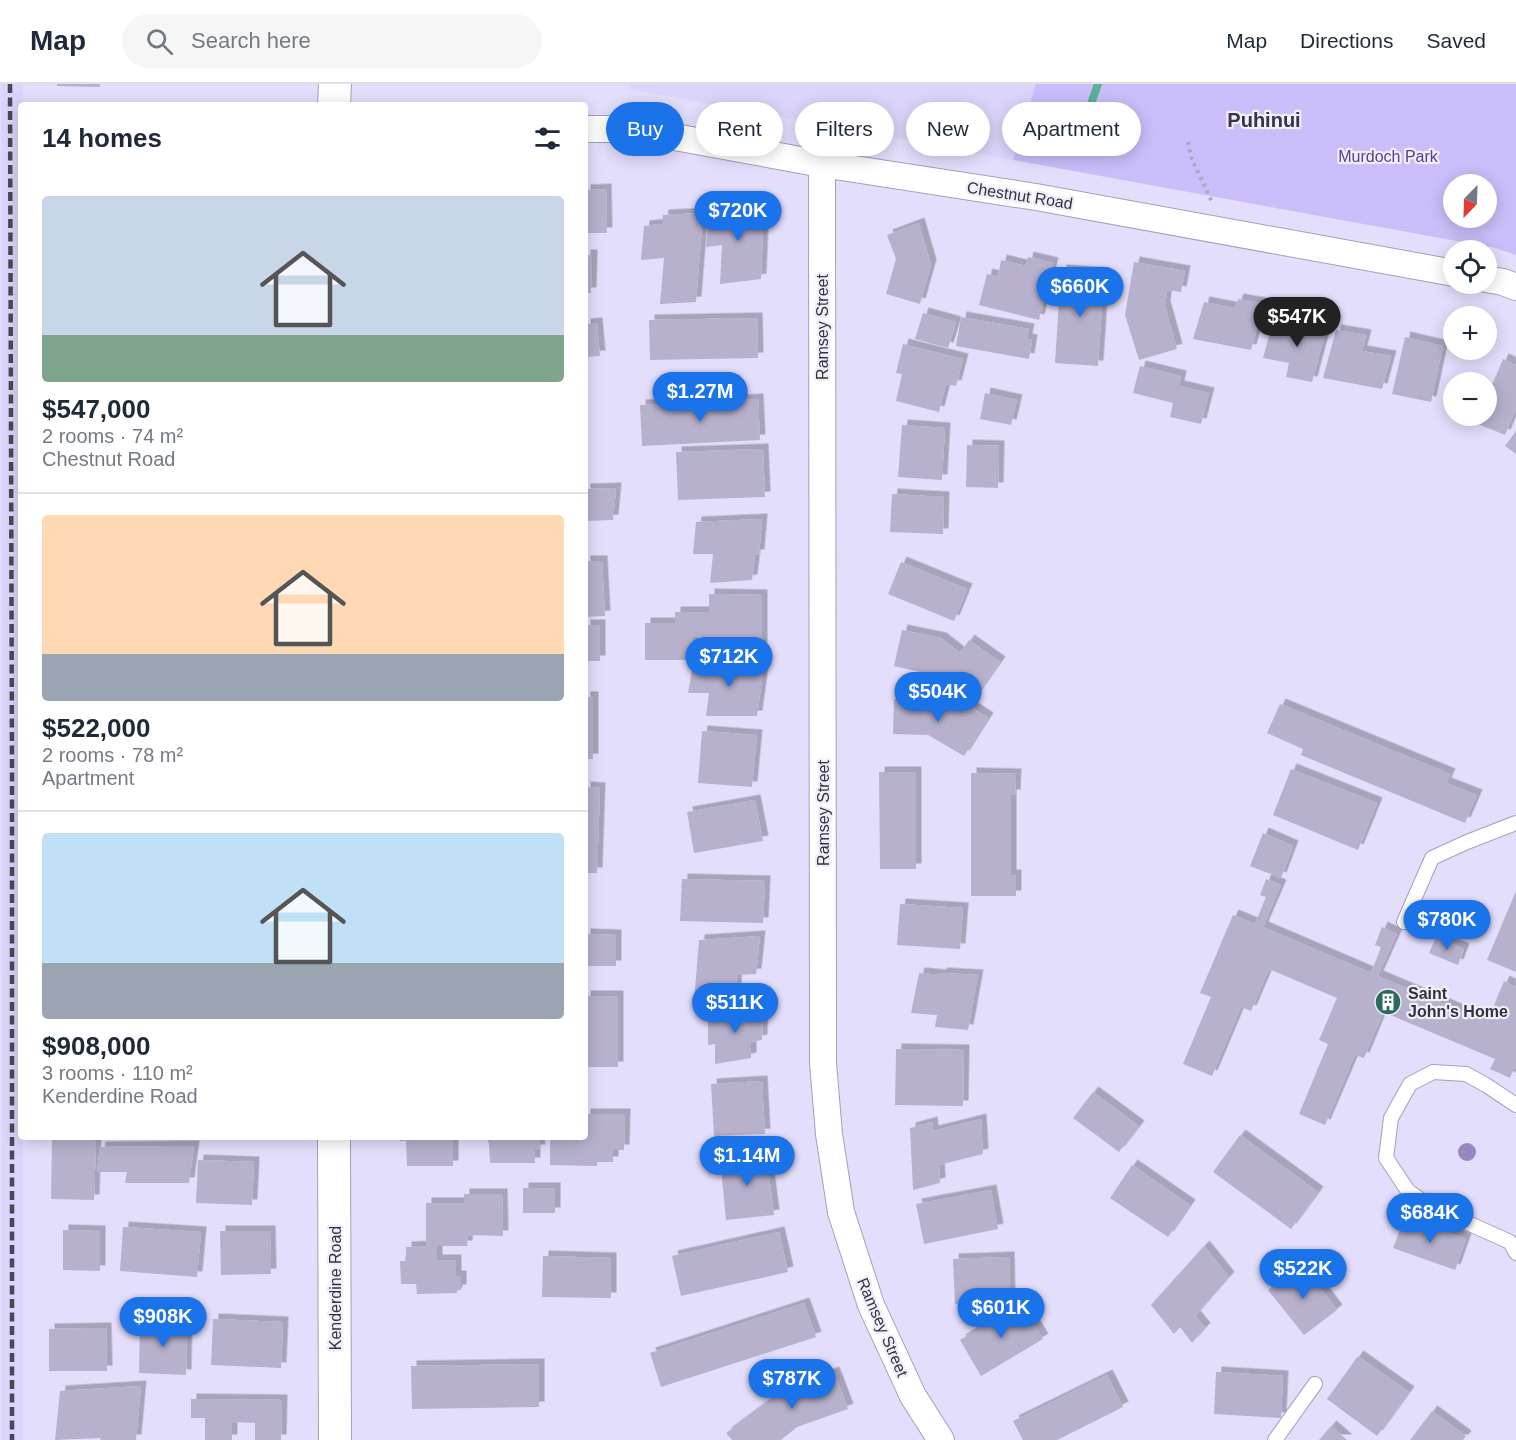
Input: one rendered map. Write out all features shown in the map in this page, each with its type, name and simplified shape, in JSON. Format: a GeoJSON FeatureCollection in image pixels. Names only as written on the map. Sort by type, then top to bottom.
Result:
{"type":"FeatureCollection","features":[{"type":"Feature","properties":{"kind":"street"},"geometry":{"type":"LineString","coordinates":[[334,102],[335,84]]}},
{"type":"Feature","properties":{"kind":"street","name":"Chestnut Road"},"geometry":{"type":"LineString","coordinates":[[588,129],[631,129],[822,164],[1036,197],[1443,271]]}},
{"type":"Feature","properties":{"kind":"street","name":"Ramsey Street"},"geometry":{"type":"LineString","coordinates":[[822,164],[823,1063],[829,1134],[841,1212],[871,1305],[913,1396],[941,1440]]}},
{"type":"Feature","properties":{"kind":"street"},"geometry":{"type":"LineString","coordinates":[[1497,281],[1516,287]]}},
{"type":"Feature","properties":{"kind":"street","name":"Kenderdine Road"},"geometry":{"type":"LineString","coordinates":[[334,1140],[335,1440]]}},
{"type":"Feature","properties":{"kind":"lane"},"geometry":{"type":"LineString","coordinates":[[1404,922],[1432,858],[1516,823]]}},
{"type":"Feature","properties":{"kind":"lane"},"geometry":{"type":"LineString","coordinates":[[1516,1105],[1466,1074],[1432,1072],[1410,1084],[1391,1118],[1386,1158],[1408,1191],[1434,1209],[1461,1220],[1513,1248],[1516,1228]]}},
{"type":"Feature","properties":{"kind":"lane"},"geometry":{"type":"LineString","coordinates":[[1275,1440],[1315,1384]]}},
{"type":"Feature","properties":{"kind":"path"},"geometry":{"type":"LineString","coordinates":[[1188,142],[1191,157],[1212,202]]}},
{"type":"Feature","properties":{"kind":"shaded area"},"geometry":{"type":"Polygon","coordinates":[[[1,84],[23,84],[23,102],[18,102],[18,1140],[23,1140],[23,1440],[2,1440],[1,84]]]}},
{"type":"Feature","properties":{"kind":"shaded area"},"geometry":{"type":"Polygon","coordinates":[[[629,84],[1036,84],[1031,102],[1002,102],[1002,156],[1014,156],[1013,160],[990,156],[990,102],[906,102],[906,140],[894,138],[894,102],[795,102],[795,120],[783,117],[783,102],[699,102],[629,89],[629,84]]]}},
{"type":"Feature","properties":{"kind":"green space","name":"Murdoch Park"},"geometry":{"type":"Polygon","coordinates":[[[1036,84],[1516,84],[1516,255],[1497,249],[1497,240],[1451,240],[1013,160],[1014,156],[1141,156],[1141,102],[1031,102],[1036,84]]]}},
{"type":"Feature","properties":{"kind":"building"},"geometry":{"type":"Polygon","coordinates":[[[57,84],[100,84],[100,87],[57,86],[57,84]]]}},
{"type":"Feature","properties":{"kind":"building"},"geometry":{"type":"Polygon","coordinates":[[[606,189],[607,233],[588,233],[588,190],[606,189]]]}},
{"type":"Feature","properties":{"kind":"building"},"geometry":{"type":"Polygon","coordinates":[[[764,206],[761,279],[720,284],[722,245],[706,247],[708,212],[764,206]]]}},
{"type":"Feature","properties":{"kind":"building"},"geometry":{"type":"Polygon","coordinates":[[[703,213],[696,302],[660,304],[664,258],[641,260],[644,226],[662,224],[663,215],[703,213]]]}},
{"type":"Feature","properties":{"kind":"building"},"geometry":{"type":"Polygon","coordinates":[[[919,223],[931,265],[920,304],[886,294],[896,259],[887,235],[919,223]]]}},
{"type":"Feature","properties":{"kind":"building"},"geometry":{"type":"Polygon","coordinates":[[[588,255],[592,255],[591,293],[588,293],[588,255]]]}},
{"type":"Feature","properties":{"kind":"building"},"geometry":{"type":"Polygon","coordinates":[[[1028,257],[1053,263],[1039,320],[979,305],[987,274],[998,277],[1001,260],[1026,266],[1028,257]]]}},
{"type":"Feature","properties":{"kind":"building"},"geometry":{"type":"Polygon","coordinates":[[[1134,262],[1185,271],[1181,292],[1167,290],[1165,306],[1177,349],[1139,360],[1125,315],[1134,262]]]}},
{"type":"Feature","properties":{"kind":"building"},"geometry":{"type":"Polygon","coordinates":[[[1061,270],[1104,273],[1098,366],[1055,363],[1061,270]]]}},
{"type":"Feature","properties":{"kind":"building"},"geometry":{"type":"Polygon","coordinates":[[[1238,299],[1261,303],[1259,313],[1261,314],[1251,350],[1193,339],[1204,302],[1235,308],[1238,299]]]}},
{"type":"Feature","properties":{"kind":"building"},"geometry":{"type":"Polygon","coordinates":[[[923,313],[956,322],[948,348],[915,339],[923,313]]]}},
{"type":"Feature","properties":{"kind":"building"},"geometry":{"type":"Polygon","coordinates":[[[961,317],[1029,329],[1027,339],[1032,340],[1029,359],[956,346],[961,317]]]}},
{"type":"Feature","properties":{"kind":"building"},"geometry":{"type":"Polygon","coordinates":[[[757,318],[758,358],[650,360],[649,320],[757,318]]]}},
{"type":"Feature","properties":{"kind":"building"},"geometry":{"type":"Polygon","coordinates":[[[1299,320],[1327,326],[1312,382],[1286,377],[1289,363],[1263,358],[1272,325],[1296,330],[1299,320]]]}},
{"type":"Feature","properties":{"kind":"building"},"geometry":{"type":"Polygon","coordinates":[[[597,323],[600,356],[588,357],[588,324],[597,323]]]}},
{"type":"Feature","properties":{"kind":"building"},"geometry":{"type":"Polygon","coordinates":[[[1336,330],[1366,335],[1362,351],[1391,356],[1382,389],[1323,378],[1336,330]]]}},
{"type":"Feature","properties":{"kind":"building"},"geometry":{"type":"Polygon","coordinates":[[[1405,337],[1443,346],[1431,402],[1392,394],[1405,337]]]}},
{"type":"Feature","properties":{"kind":"building"},"geometry":{"type":"Polygon","coordinates":[[[903,344],[963,359],[956,386],[946,384],[939,412],[896,401],[902,374],[896,373],[903,344]]]}},
{"type":"Feature","properties":{"kind":"building"},"geometry":{"type":"Polygon","coordinates":[[[1503,359],[1516,365],[1516,409],[1505,435],[1483,426],[1497,426],[1497,373],[1503,359]]]}},
{"type":"Feature","properties":{"kind":"building"},"geometry":{"type":"Polygon","coordinates":[[[1140,366],[1181,376],[1179,386],[1209,393],[1201,424],[1170,417],[1173,403],[1133,393],[1140,366]]]}},
{"type":"Feature","properties":{"kind":"building"},"geometry":{"type":"Polygon","coordinates":[[[985,393],[1017,400],[1011,425],[980,419],[985,393]]]}},
{"type":"Feature","properties":{"kind":"building"},"geometry":{"type":"Polygon","coordinates":[[[758,399],[760,440],[642,446],[640,405],[758,399]]]}},
{"type":"Feature","properties":{"kind":"building"},"geometry":{"type":"Polygon","coordinates":[[[902,425],[945,428],[942,480],[898,477],[902,425]]]}},
{"type":"Feature","properties":{"kind":"building"},"geometry":{"type":"Polygon","coordinates":[[[1516,431],[1516,454],[1505,446],[1516,431]]]}},
{"type":"Feature","properties":{"kind":"building"},"geometry":{"type":"Polygon","coordinates":[[[967,445],[999,446],[998,488],[966,487],[967,445]]]}},
{"type":"Feature","properties":{"kind":"building"},"geometry":{"type":"Polygon","coordinates":[[[763,449],[765,497],[678,500],[676,452],[763,449]]]}},
{"type":"Feature","properties":{"kind":"building"},"geometry":{"type":"Polygon","coordinates":[[[616,488],[613,520],[588,521],[588,489],[616,488]]]}},
{"type":"Feature","properties":{"kind":"building"},"geometry":{"type":"Polygon","coordinates":[[[892,494],[944,497],[943,534],[890,532],[892,494]]]}},
{"type":"Feature","properties":{"kind":"building"},"geometry":{"type":"Polygon","coordinates":[[[762,519],[759,555],[755,555],[752,580],[710,583],[713,554],[693,554],[696,522],[762,519]]]}},
{"type":"Feature","properties":{"kind":"building"},"geometry":{"type":"Polygon","coordinates":[[[588,561],[602,561],[605,616],[588,617],[588,561]]]}},
{"type":"Feature","properties":{"kind":"building"},"geometry":{"type":"Polygon","coordinates":[[[901,562],[967,589],[954,621],[888,594],[901,562]]]}},
{"type":"Feature","properties":{"kind":"building"},"geometry":{"type":"Polygon","coordinates":[[[709,594],[762,595],[762,648],[713,647],[713,637],[693,637],[693,660],[645,660],[645,623],[675,623],[675,612],[709,612],[709,594]]]}},
{"type":"Feature","properties":{"kind":"building"},"geometry":{"type":"Polygon","coordinates":[[[588,625],[600,625],[600,661],[588,661],[588,625]]]}},
{"type":"Feature","properties":{"kind":"building"},"geometry":{"type":"Polygon","coordinates":[[[902,630],[941,638],[960,653],[969,640],[1000,662],[976,696],[959,683],[955,691],[929,674],[894,666],[902,630]]]}},
{"type":"Feature","properties":{"kind":"building"},"geometry":{"type":"Polygon","coordinates":[[[693,664],[764,664],[757,716],[706,716],[709,693],[688,693],[693,664]]]}},
{"type":"Feature","properties":{"kind":"building"},"geometry":{"type":"Polygon","coordinates":[[[588,697],[593,697],[593,759],[588,759],[588,697]]]}},
{"type":"Feature","properties":{"kind":"building"},"geometry":{"type":"Polygon","coordinates":[[[894,699],[938,701],[962,714],[968,705],[988,718],[964,756],[928,735],[893,734],[894,699]]]}},
{"type":"Feature","properties":{"kind":"building"},"geometry":{"type":"Polygon","coordinates":[[[1280,704],[1450,774],[1446,783],[1477,795],[1465,823],[1301,755],[1303,749],[1267,733],[1280,704]]]}},
{"type":"Feature","properties":{"kind":"building"},"geometry":{"type":"Polygon","coordinates":[[[702,731],[757,735],[752,787],[698,783],[702,731]]]}},
{"type":"Feature","properties":{"kind":"building"},"geometry":{"type":"Polygon","coordinates":[[[1291,769],[1377,803],[1358,850],[1273,815],[1291,769]]]}},
{"type":"Feature","properties":{"kind":"building"},"geometry":{"type":"Polygon","coordinates":[[[879,772],[916,772],[916,869],[880,869],[879,772]]]}},
{"type":"Feature","properties":{"kind":"building"},"geometry":{"type":"Polygon","coordinates":[[[971,773],[1016,774],[1015,795],[1011,795],[1011,875],[1016,875],[1016,896],[971,896],[971,773]]]}},
{"type":"Feature","properties":{"kind":"building"},"geometry":{"type":"Polygon","coordinates":[[[588,787],[600,788],[597,873],[588,873],[588,787]]]}},
{"type":"Feature","properties":{"kind":"building"},"geometry":{"type":"Polygon","coordinates":[[[755,800],[763,841],[694,853],[687,812],[755,800]]]}},
{"type":"Feature","properties":{"kind":"building"},"geometry":{"type":"Polygon","coordinates":[[[1263,833],[1293,846],[1281,878],[1250,866],[1263,833]]]}},
{"type":"Feature","properties":{"kind":"building"},"geometry":{"type":"Polygon","coordinates":[[[682,879],[765,881],[763,923],[680,921],[682,879]]]}},
{"type":"Feature","properties":{"kind":"building","name":"Saint John's Home"},"geometry":{"type":"Polygon","coordinates":[[[1266,879],[1281,885],[1263,927],[1371,973],[1381,947],[1375,945],[1382,927],[1397,934],[1378,976],[1487,1022],[1504,981],[1516,987],[1516,1069],[1514,1068],[1510,1078],[1490,1069],[1495,1059],[1383,1012],[1364,1058],[1355,1055],[1325,1125],[1299,1114],[1328,1044],[1319,1040],[1337,998],[1269,969],[1251,1011],[1241,1007],[1212,1076],[1183,1064],[1211,997],[1200,993],[1233,915],[1255,924],[1266,897],[1260,895],[1266,879]]]}},
{"type":"Feature","properties":{"kind":"building"},"geometry":{"type":"Polygon","coordinates":[[[1516,891],[1516,972],[1487,960],[1516,891]]]}},
{"type":"Feature","properties":{"kind":"building"},"geometry":{"type":"Polygon","coordinates":[[[900,904],[963,908],[960,949],[897,945],[900,904]]]}},
{"type":"Feature","properties":{"kind":"building"},"geometry":{"type":"Polygon","coordinates":[[[588,934],[616,935],[616,966],[588,966],[588,934]]]}},
{"type":"Feature","properties":{"kind":"building"},"geometry":{"type":"Polygon","coordinates":[[[760,936],[756,974],[737,975],[735,999],[694,1002],[699,940],[760,936]]]}},
{"type":"Feature","properties":{"kind":"building"},"geometry":{"type":"Polygon","coordinates":[[[1436,937],[1464,949],[1458,965],[1429,953],[1436,937]]]}},
{"type":"Feature","properties":{"kind":"building"},"geometry":{"type":"Polygon","coordinates":[[[919,973],[978,975],[968,1030],[935,1027],[937,1015],[911,1013],[919,973]]]}},
{"type":"Feature","properties":{"kind":"building"},"geometry":{"type":"Polygon","coordinates":[[[588,996],[618,996],[618,1067],[588,1067],[588,996]]]}},
{"type":"Feature","properties":{"kind":"building"},"geometry":{"type":"Polygon","coordinates":[[[763,1008],[762,1040],[751,1042],[751,1058],[715,1064],[715,1044],[708,1045],[708,1017],[763,1008]]]}},
{"type":"Feature","properties":{"kind":"building"},"geometry":{"type":"Polygon","coordinates":[[[896,1049],[964,1050],[963,1106],[895,1105],[896,1049]]]}},
{"type":"Feature","properties":{"kind":"building"},"geometry":{"type":"Polygon","coordinates":[[[762,1081],[765,1134],[714,1136],[711,1084],[762,1081]]]}},
{"type":"Feature","properties":{"kind":"building"},"geometry":{"type":"Polygon","coordinates":[[[1093,1092],[1139,1126],[1119,1152],[1073,1118],[1093,1092]]]}},
{"type":"Feature","properties":{"kind":"building"},"geometry":{"type":"Polygon","coordinates":[[[588,1114],[625,1114],[624,1150],[613,1150],[613,1162],[597,1162],[597,1166],[550,1165],[550,1140],[588,1140],[588,1114]]]}},
{"type":"Feature","properties":{"kind":"building"},"geometry":{"type":"Polygon","coordinates":[[[981,1119],[983,1154],[939,1165],[940,1183],[913,1190],[910,1128],[932,1122],[933,1131],[981,1119]]]}},
{"type":"Feature","properties":{"kind":"building"},"geometry":{"type":"Polygon","coordinates":[[[1240,1135],[1318,1192],[1291,1229],[1213,1172],[1240,1135]]]}},
{"type":"Feature","properties":{"kind":"building"},"geometry":{"type":"Polygon","coordinates":[[[52,1140],[96,1141],[94,1200],[51,1199],[52,1140]]]}},
{"type":"Feature","properties":{"kind":"building"},"geometry":{"type":"Polygon","coordinates":[[[453,1140],[453,1166],[407,1166],[406,1141],[400,1141],[453,1140]]]}},
{"type":"Feature","properties":{"kind":"building"},"geometry":{"type":"Polygon","coordinates":[[[488,1140],[535,1140],[539,1141],[540,1150],[535,1150],[535,1163],[490,1163],[488,1140]]]}},
{"type":"Feature","properties":{"kind":"building"},"geometry":{"type":"Polygon","coordinates":[[[194,1146],[189,1183],[125,1183],[127,1172],[97,1172],[100,1147],[194,1146]]]}},
{"type":"Feature","properties":{"kind":"building"},"geometry":{"type":"Polygon","coordinates":[[[766,1153],[774,1215],[726,1220],[720,1158],[766,1153]]]}},
{"type":"Feature","properties":{"kind":"building"},"geometry":{"type":"Polygon","coordinates":[[[198,1160],[254,1162],[252,1205],[196,1203],[198,1160]]]}},
{"type":"Feature","properties":{"kind":"building"},"geometry":{"type":"Polygon","coordinates":[[[1132,1165],[1190,1205],[1168,1237],[1110,1198],[1132,1165]]]}},
{"type":"Feature","properties":{"kind":"building"},"geometry":{"type":"Polygon","coordinates":[[[523,1188],[555,1188],[555,1213],[523,1213],[523,1188]]]}},
{"type":"Feature","properties":{"kind":"building"},"geometry":{"type":"Polygon","coordinates":[[[991,1190],[998,1229],[924,1244],[916,1204],[991,1190]]]}},
{"type":"Feature","properties":{"kind":"building"},"geometry":{"type":"Polygon","coordinates":[[[464,1194],[502,1194],[503,1236],[468,1235],[467,1246],[437,1246],[437,1260],[456,1260],[456,1276],[461,1276],[461,1290],[457,1290],[457,1293],[417,1294],[416,1284],[401,1284],[400,1261],[406,1261],[406,1247],[433,1246],[426,1245],[426,1203],[464,1203],[464,1194]]]}},
{"type":"Feature","properties":{"kind":"building"},"geometry":{"type":"Polygon","coordinates":[[[1405,1217],[1466,1239],[1455,1270],[1393,1248],[1405,1217]]]}},
{"type":"Feature","properties":{"kind":"building"},"geometry":{"type":"Polygon","coordinates":[[[123,1227],[201,1232],[197,1277],[120,1271],[123,1227]]]}},
{"type":"Feature","properties":{"kind":"building"},"geometry":{"type":"Polygon","coordinates":[[[63,1230],[100,1231],[100,1271],[63,1270],[63,1230]]]}},
{"type":"Feature","properties":{"kind":"building"},"geometry":{"type":"Polygon","coordinates":[[[220,1231],[270,1231],[271,1274],[221,1275],[220,1231]]]}},
{"type":"Feature","properties":{"kind":"building"},"geometry":{"type":"Polygon","coordinates":[[[779,1232],[788,1272],[681,1296],[672,1256],[779,1232]]]}},
{"type":"Feature","properties":{"kind":"building"},"geometry":{"type":"Polygon","coordinates":[[[1204,1246],[1229,1277],[1195,1316],[1205,1328],[1192,1343],[1180,1327],[1174,1334],[1151,1305],[1204,1246]]]}},
{"type":"Feature","properties":{"kind":"building"},"geometry":{"type":"Polygon","coordinates":[[[543,1256],[611,1258],[611,1298],[542,1297],[543,1256]]]}},
{"type":"Feature","properties":{"kind":"building"},"geometry":{"type":"Polygon","coordinates":[[[1009,1257],[1010,1303],[955,1304],[953,1259],[1009,1257]]]}},
{"type":"Feature","properties":{"kind":"building"},"geometry":{"type":"Polygon","coordinates":[[[1302,1264],[1337,1310],[1304,1335],[1268,1290],[1302,1264]]]}},
{"type":"Feature","properties":{"kind":"building"},"geometry":{"type":"Polygon","coordinates":[[[804,1303],[816,1337],[661,1387],[650,1353],[804,1303]]]}},
{"type":"Feature","properties":{"kind":"building"},"geometry":{"type":"Polygon","coordinates":[[[1021,1303],[1043,1339],[981,1376],[960,1340],[1021,1303]]]}},
{"type":"Feature","properties":{"kind":"building"},"geometry":{"type":"Polygon","coordinates":[[[213,1319],[283,1322],[281,1368],[211,1365],[213,1319]]]}},
{"type":"Feature","properties":{"kind":"building"},"geometry":{"type":"Polygon","coordinates":[[[140,1320],[187,1322],[186,1375],[139,1373],[140,1320]]]}},
{"type":"Feature","properties":{"kind":"building"},"geometry":{"type":"Polygon","coordinates":[[[106,1328],[107,1371],[49,1371],[49,1329],[106,1328]]]}},
{"type":"Feature","properties":{"kind":"building"},"geometry":{"type":"Polygon","coordinates":[[[1358,1356],[1409,1392],[1377,1436],[1327,1399],[1358,1356]]]}},
{"type":"Feature","properties":{"kind":"building"},"geometry":{"type":"Polygon","coordinates":[[[539,1364],[539,1407],[412,1409],[411,1366],[539,1364]]]}},
{"type":"Feature","properties":{"kind":"building"},"geometry":{"type":"Polygon","coordinates":[[[834,1372],[848,1409],[797,1427],[781,1440],[732,1440],[726,1433],[784,1390],[834,1372]]]}},
{"type":"Feature","properties":{"kind":"building"},"geometry":{"type":"Polygon","coordinates":[[[1216,1372],[1283,1376],[1281,1418],[1214,1414],[1216,1372]]]}},
{"type":"Feature","properties":{"kind":"building"},"geometry":{"type":"Polygon","coordinates":[[[1107,1375],[1123,1407],[1057,1440],[1023,1440],[1013,1421],[1107,1375]]]}},
{"type":"Feature","properties":{"kind":"building"},"geometry":{"type":"Polygon","coordinates":[[[141,1386],[136,1440],[100,1440],[101,1438],[55,1440],[60,1391],[141,1386]]]}},
{"type":"Feature","properties":{"kind":"building"},"geometry":{"type":"Polygon","coordinates":[[[191,1399],[282,1400],[281,1440],[255,1440],[255,1423],[232,1422],[232,1440],[205,1440],[205,1418],[191,1418],[191,1399]]]}},
{"type":"Feature","properties":{"kind":"building"},"geometry":{"type":"Polygon","coordinates":[[[1432,1411],[1466,1436],[1463,1440],[1410,1440],[1432,1411]]]}},
{"type":"Feature","properties":{"kind":"building"},"geometry":{"type":"Polygon","coordinates":[[[1331,1426],[1347,1440],[1319,1440],[1331,1426]]]}},
{"type":"Feature","properties":{"kind":"waterway"},"geometry":{"type":"LineString","coordinates":[[1092,102],[1098,84]]}},
{"type":"Feature","properties":{"kind":"railway"},"geometry":{"type":"LineString","coordinates":[[10,84],[12,1440]]}},
{"type":"Feature","properties":{"kind":"place","name":"Saint John's Home"},"geometry":{"type":"Point","coordinates":[1388,1002]}},
{"type":"Feature","properties":{"kind":"district","name":"Puhinui"},"geometry":{"type":"Point","coordinates":[1264,120]}}]}
